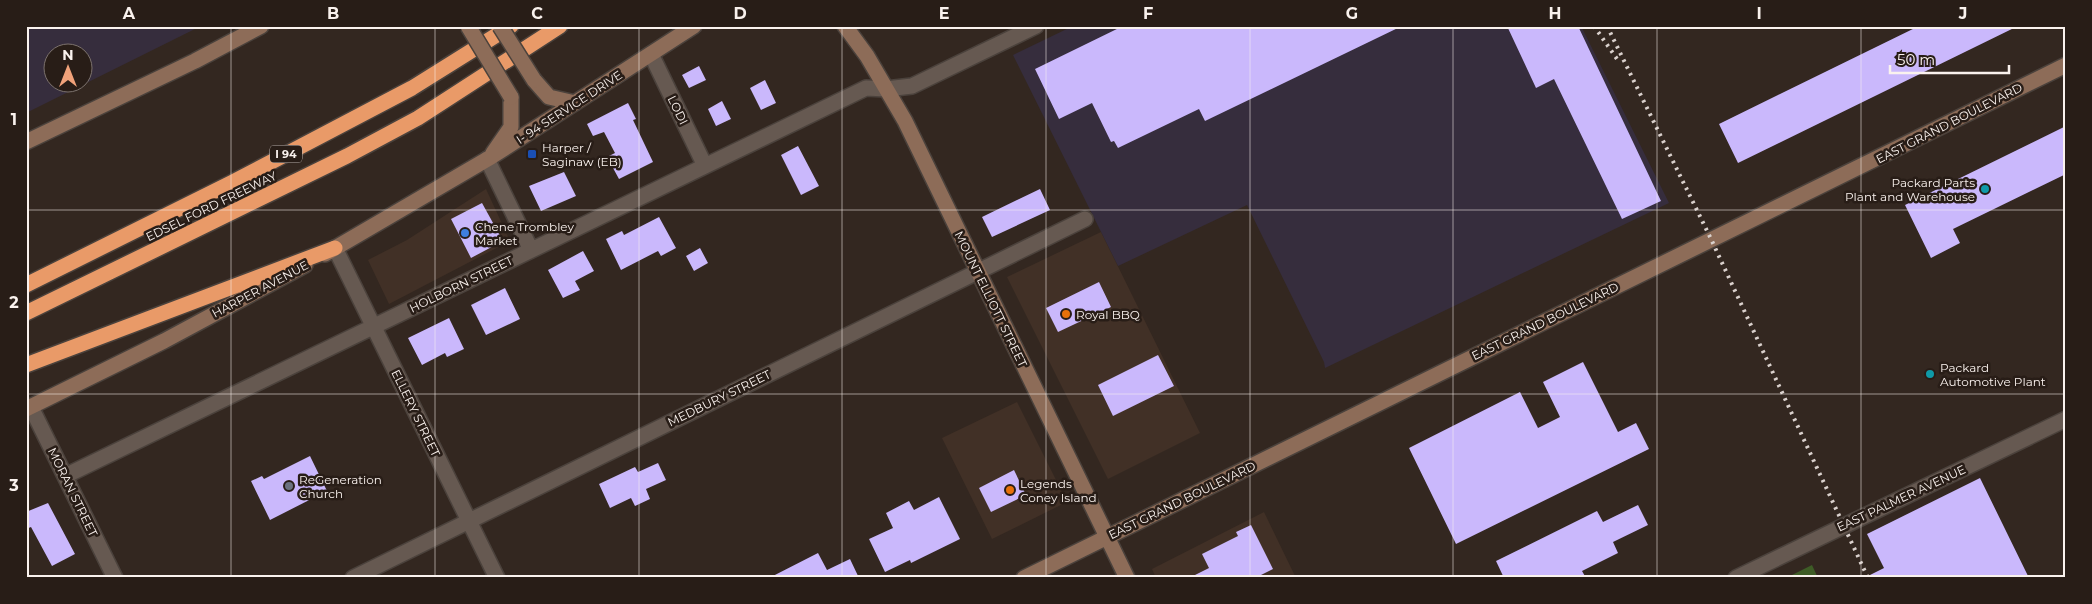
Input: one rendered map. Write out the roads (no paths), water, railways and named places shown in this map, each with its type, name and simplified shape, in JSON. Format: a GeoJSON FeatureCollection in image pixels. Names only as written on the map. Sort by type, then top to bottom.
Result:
{"type":"FeatureCollection","features":[{"type":"Feature","properties":{"kind":"highway","name":"EDSEL FORD FREEWAY"},"geometry":{"type":"LineString","coordinates":[[26,285],[231,184],[395,97],[511,26]]}},
{"type":"Feature","properties":{"kind":"highway","name":"EDSEL FORD FREEWAY"},"geometry":{"type":"LineString","coordinates":[[26,313],[362,148],[418,118],[560,26]]}},
{"type":"Feature","properties":{"kind":"highway"},"geometry":{"type":"LineString","coordinates":[[26,365],[335,248]]}},
{"type":"Feature","properties":{"kind":"main road"},"geometry":{"type":"LineString","coordinates":[[26,142],[195,61],[261,26]]}},
{"type":"Feature","properties":{"kind":"main road"},"geometry":{"type":"LineString","coordinates":[[468,26],[511,97],[510,127],[489,158]]}},
{"type":"Feature","properties":{"kind":"main road"},"geometry":{"type":"LineString","coordinates":[[500,26],[534,80],[550,97],[575,103]]}},
{"type":"Feature","properties":{"kind":"main road"},"geometry":{"type":"LineString","coordinates":[[651,54],[694,26]]}},
{"type":"Feature","properties":{"kind":"main road","name":"MOUNT ELLIOTT STREET"},"geometry":{"type":"LineString","coordinates":[[845,26],[867,56],[905,122],[1127,578]]}},
{"type":"Feature","properties":{"kind":"main road","name":"I- 94 SERVICE DRIVE"},"geometry":{"type":"LineString","coordinates":[[489,158],[651,54]]}},
{"type":"Feature","properties":{"kind":"main road","name":"EAST GRAND BOULEVARD"},"geometry":{"type":"LineString","coordinates":[[1024,578],[2066,65]]}},
{"type":"Feature","properties":{"kind":"main road","name":"HARPER AVENUE"},"geometry":{"type":"LineString","coordinates":[[29,408],[164,341],[335,248],[489,158]]}},
{"type":"Feature","properties":{"kind":"street","name":"HOLBORN STREET"},"geometry":{"type":"LineString","coordinates":[[66,476],[866,88],[886,89],[912,86],[1036,26]]}},
{"type":"Feature","properties":{"kind":"street","name":"LODI"},"geometry":{"type":"LineString","coordinates":[[651,54],[705,166]]}},
{"type":"Feature","properties":{"kind":"street"},"geometry":{"type":"LineString","coordinates":[[489,158],[531,250]]}},
{"type":"Feature","properties":{"kind":"street","name":"MEDBURY STREET"},"geometry":{"type":"LineString","coordinates":[[353,578],[1085,220]]}},
{"type":"Feature","properties":{"kind":"street","name":"ELLERY STREET"},"geometry":{"type":"LineString","coordinates":[[335,248],[497,578]]}},
{"type":"Feature","properties":{"kind":"street","name":"MORAN STREET"},"geometry":{"type":"LineString","coordinates":[[29,408],[66,476],[115,578]]}},
{"type":"Feature","properties":{"kind":"street","name":"EAST PALMER AVENUE"},"geometry":{"type":"LineString","coordinates":[[1736,578],[2066,420]]}},
{"type":"Feature","properties":{"kind":"railway"},"geometry":{"type":"LineString","coordinates":[[1594,26],[1617,59]]}},
{"type":"Feature","properties":{"kind":"railway"},"geometry":{"type":"LineString","coordinates":[[1607,26],[1711,239],[1868,578]]}},
{"type":"Feature","properties":{"kind":"place","name":"Harper / Saginaw (EB)"},"geometry":{"type":"Point","coordinates":[532,154]}},
{"type":"Feature","properties":{"kind":"place","name":"Packard Parts Plant and Warehouse"},"geometry":{"type":"Point","coordinates":[1985,189]}},
{"type":"Feature","properties":{"kind":"place","name":"Chene Trombley Market"},"geometry":{"type":"Point","coordinates":[465,233]}},
{"type":"Feature","properties":{"kind":"place","name":"Royal BBQ"},"geometry":{"type":"Point","coordinates":[1066,314]}},
{"type":"Feature","properties":{"kind":"place","name":"Packard Automotive Plant"},"geometry":{"type":"Point","coordinates":[1930,374]}},
{"type":"Feature","properties":{"kind":"place","name":"ReGeneration Church"},"geometry":{"type":"Point","coordinates":[289,486]}},
{"type":"Feature","properties":{"kind":"place","name":"Legends Coney Island"},"geometry":{"type":"Point","coordinates":[1010,490]}}]}
